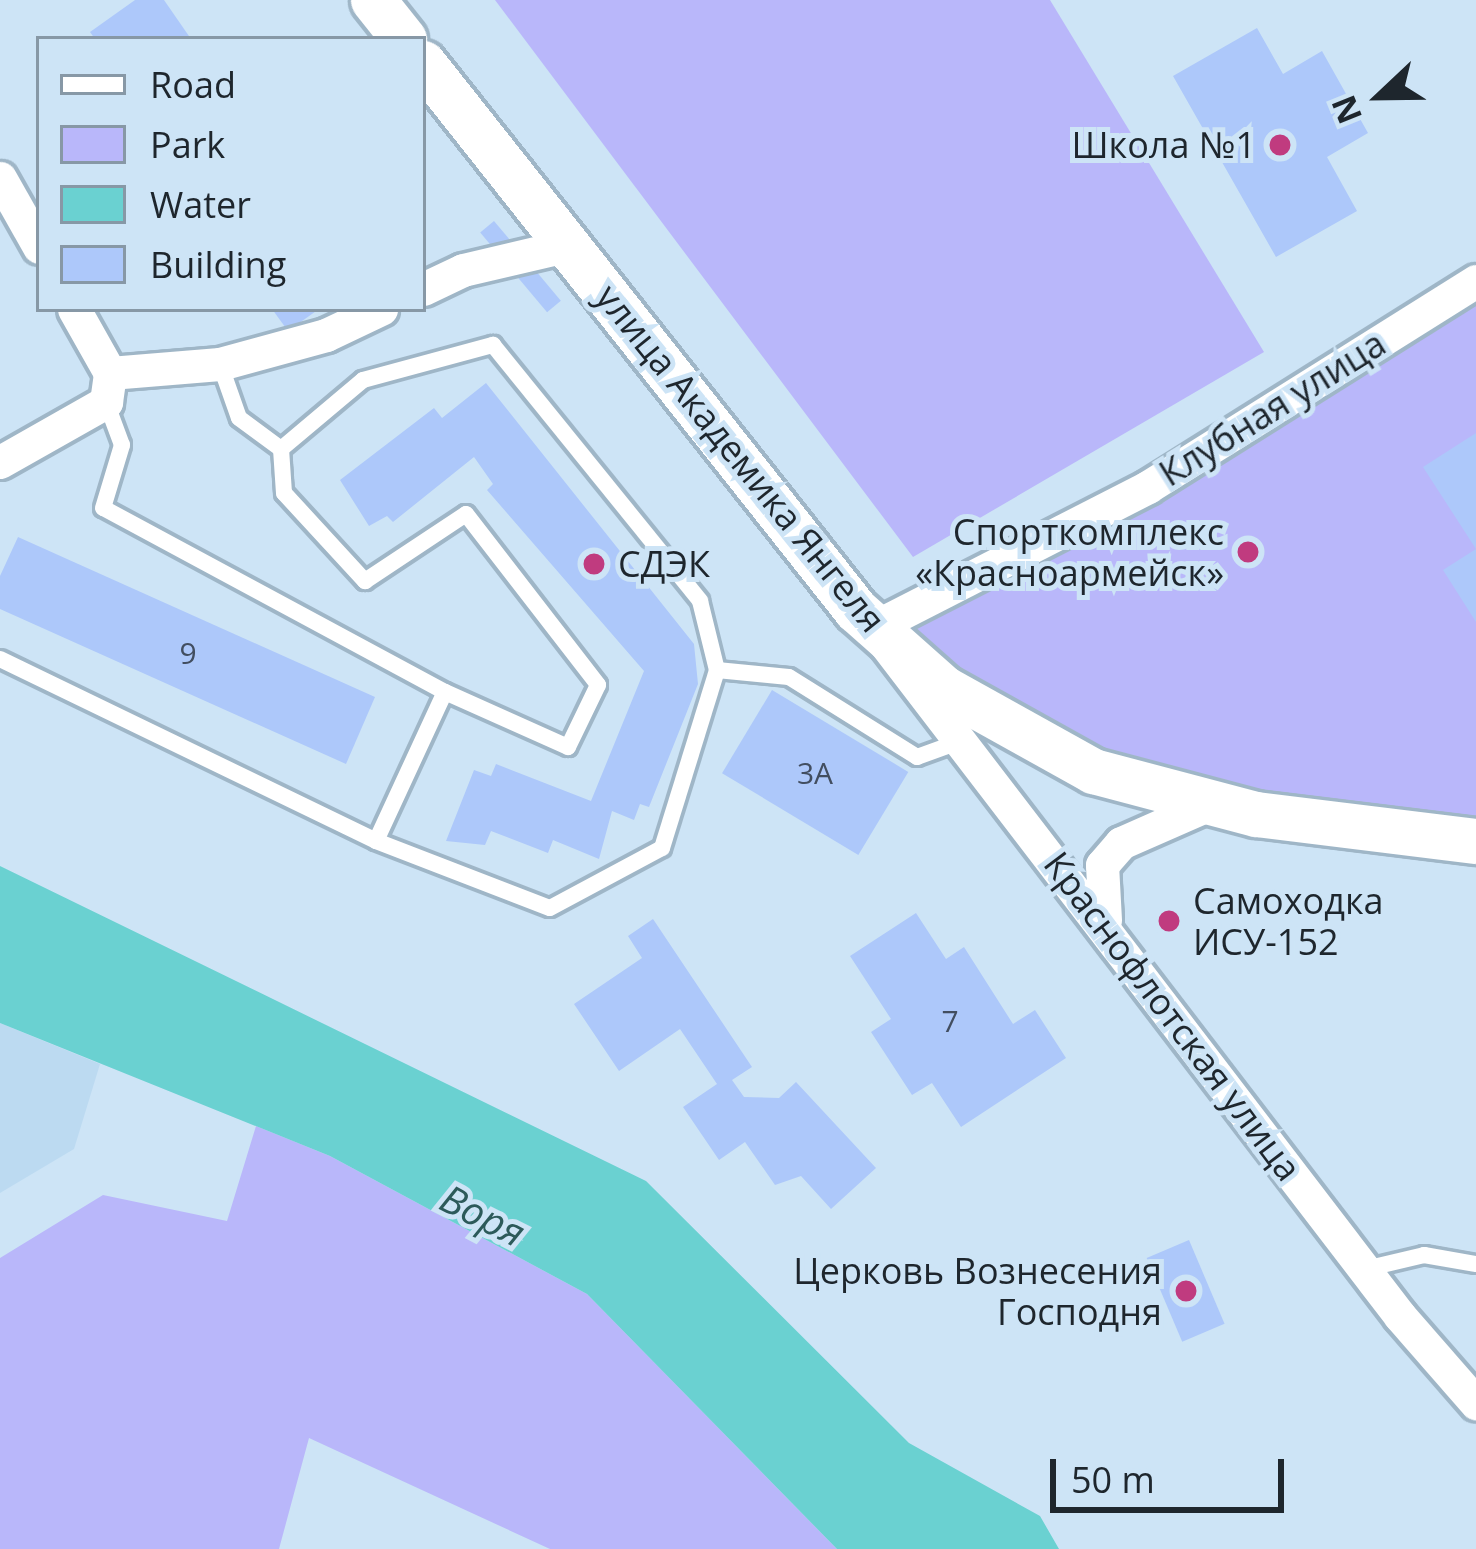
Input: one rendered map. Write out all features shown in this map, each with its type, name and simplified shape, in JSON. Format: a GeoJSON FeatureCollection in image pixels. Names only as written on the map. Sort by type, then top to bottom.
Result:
{"type":"FeatureCollection","features":[{"type":"Feature","properties":{"kind":"main road"},"geometry":{"type":"LineString","coordinates":[[373,0],[402,36]]}},
{"type":"Feature","properties":{"kind":"main road","name":"улица Академика Янгеля"},"geometry":{"type":"LineString","coordinates":[[426,67],[873,628],[944,688],[1093,772],[1212,803],[1476,841]]}},
{"type":"Feature","properties":{"kind":"street"},"geometry":{"type":"LineString","coordinates":[[0,178],[36,242]]}},
{"type":"Feature","properties":{"kind":"street"},"geometry":{"type":"LineString","coordinates":[[426,288],[463,270],[570,245]]}},
{"type":"Feature","properties":{"kind":"street","name":"Клубная улица"},"geometry":{"type":"LineString","coordinates":[[873,628],[1148,487],[1476,280]]}},
{"type":"Feature","properties":{"kind":"street"},"geometry":{"type":"LineString","coordinates":[[75,312],[108,387]]}},
{"type":"Feature","properties":{"kind":"street"},"geometry":{"type":"LineString","coordinates":[[0,462],[108,387],[220,364],[326,335],[375,312]]}},
{"type":"Feature","properties":{"kind":"street","name":"Краснофлотская улица"},"geometry":{"type":"LineString","coordinates":[[873,628],[1364,1269],[1476,1403]]}},
{"type":"Feature","properties":{"kind":"street"},"geometry":{"type":"LineString","coordinates":[[1107,928],[1098,898],[1102,865],[1121,843],[1212,803]]}},
{"type":"Feature","properties":{"kind":"lane"},"geometry":{"type":"LineString","coordinates":[[0,659],[376,841],[550,908],[662,848],[717,670],[700,602],[493,345],[364,380],[281,449]]}},
{"type":"Feature","properties":{"kind":"lane"},"geometry":{"type":"LineString","coordinates":[[220,364],[238,418],[281,449]]}},
{"type":"Feature","properties":{"kind":"lane"},"geometry":{"type":"LineString","coordinates":[[108,387],[122,446],[104,508],[445,692],[568,747],[598,685],[466,514],[364,581],[284,493],[281,449]]}},
{"type":"Feature","properties":{"kind":"lane"},"geometry":{"type":"LineString","coordinates":[[717,670],[789,677],[917,757],[962,741]]}},
{"type":"Feature","properties":{"kind":"lane"},"geometry":{"type":"LineString","coordinates":[[376,841],[445,692]]}},
{"type":"Feature","properties":{"kind":"lane"},"geometry":{"type":"LineString","coordinates":[[1364,1269],[1424,1255],[1476,1264]]}},
{"type":"Feature","properties":{"kind":"shaded area"},"geometry":{"type":"Polygon","coordinates":[[[0,1023],[100,1064],[74,1149],[0,1193],[0,1023]]]}},
{"type":"Feature","properties":{"kind":"green space"},"geometry":{"type":"Polygon","coordinates":[[[495,0],[1050,0],[1264,352],[913,557],[495,0]]]}},
{"type":"Feature","properties":{"kind":"green space","name":"Спорткомплекс «Красноармейск»"},"geometry":{"type":"Polygon","coordinates":[[[1476,281],[1476,838],[1093,771],[873,628],[1476,281]]]}},
{"type":"Feature","properties":{"kind":"green space"},"geometry":{"type":"Polygon","coordinates":[[[256,1126],[330,1156],[587,1294],[837,1549],[550,1549],[309,1438],[279,1549],[0,1549],[0,1258],[103,1195],[227,1221],[256,1126]]]}},
{"type":"Feature","properties":{"kind":"water","name":"Воря"},"geometry":{"type":"Polygon","coordinates":[[[0,866],[646,1181],[909,1443],[1040,1516],[1059,1549],[837,1549],[587,1294],[330,1156],[0,1023],[0,866]]]}},
{"type":"Feature","properties":{"kind":"building"},"geometry":{"type":"Polygon","coordinates":[[[135,0],[164,0],[189,36],[93,36],[90,32],[135,0]]]}},
{"type":"Feature","properties":{"kind":"building","name":"Школа №1"},"geometry":{"type":"Polygon","coordinates":[[[1257,28],[1283,74],[1322,51],[1368,133],[1327,157],[1357,211],[1276,257],[1173,76],[1257,28]]]}},
{"type":"Feature","properties":{"kind":"building"},"geometry":{"type":"Polygon","coordinates":[[[494,221],[561,301],[547,312],[480,233],[494,221]]]}},
{"type":"Feature","properties":{"kind":"building"},"geometry":{"type":"Polygon","coordinates":[[[274,312],[315,312],[288,331],[274,312]]]}},
{"type":"Feature","properties":{"kind":"building"},"geometry":{"type":"Polygon","coordinates":[[[486,383],[694,644],[698,684],[649,807],[640,804],[634,820],[612,811],[599,859],[553,840],[548,853],[491,831],[485,845],[446,841],[474,770],[491,776],[496,764],[591,801],[644,671],[487,490],[493,484],[474,457],[393,522],[387,516],[369,526],[340,480],[434,408],[442,418],[486,383]]]}},
{"type":"Feature","properties":{"kind":"building"},"geometry":{"type":"Polygon","coordinates":[[[1476,433],[1476,549],[1423,467],[1476,433]]]}},
{"type":"Feature","properties":{"kind":"building"},"geometry":{"type":"Polygon","coordinates":[[[18,537],[375,697],[346,764],[0,609],[0,576],[18,537]]]}},
{"type":"Feature","properties":{"kind":"building"},"geometry":{"type":"Polygon","coordinates":[[[1476,549],[1476,622],[1443,570],[1476,549]]]}},
{"type":"Feature","properties":{"kind":"building"},"geometry":{"type":"Polygon","coordinates":[[[772,690],[908,772],[858,855],[722,773],[772,690]]]}},
{"type":"Feature","properties":{"kind":"building"},"geometry":{"type":"Polygon","coordinates":[[[916,913],[946,959],[964,947],[1013,1024],[1035,1010],[1066,1058],[961,1127],[932,1083],[912,1095],[871,1032],[891,1019],[850,956],[916,913]]]}},
{"type":"Feature","properties":{"kind":"building"},"geometry":{"type":"Polygon","coordinates":[[[653,919],[752,1067],[732,1080],[744,1097],[779,1098],[796,1082],[876,1168],[831,1209],[801,1176],[775,1185],[745,1142],[719,1160],[683,1107],[717,1084],[680,1029],[619,1071],[574,1004],[642,958],[628,936],[653,919]]]}},
{"type":"Feature","properties":{"kind":"building","name":"Церковь Вознесения Господня"},"geometry":{"type":"Polygon","coordinates":[[[1189,1240],[1225,1324],[1182,1342],[1147,1258],[1189,1240]]]}},
{"type":"Feature","properties":{"kind":"place","name":"Школа №1"},"geometry":{"type":"Point","coordinates":[1280,145]}},
{"type":"Feature","properties":{"kind":"place","name":"Спорткомплекс «Красноармейск»"},"geometry":{"type":"Point","coordinates":[1248,552]}},
{"type":"Feature","properties":{"kind":"place","name":"СДЭК"},"geometry":{"type":"Point","coordinates":[594,564]}},
{"type":"Feature","properties":{"kind":"place","name":"Самоходка ИСУ-152"},"geometry":{"type":"Point","coordinates":[1169,921]}},
{"type":"Feature","properties":{"kind":"place","name":"Церковь Вознесения Господня"},"geometry":{"type":"Point","coordinates":[1186,1291]}}]}
